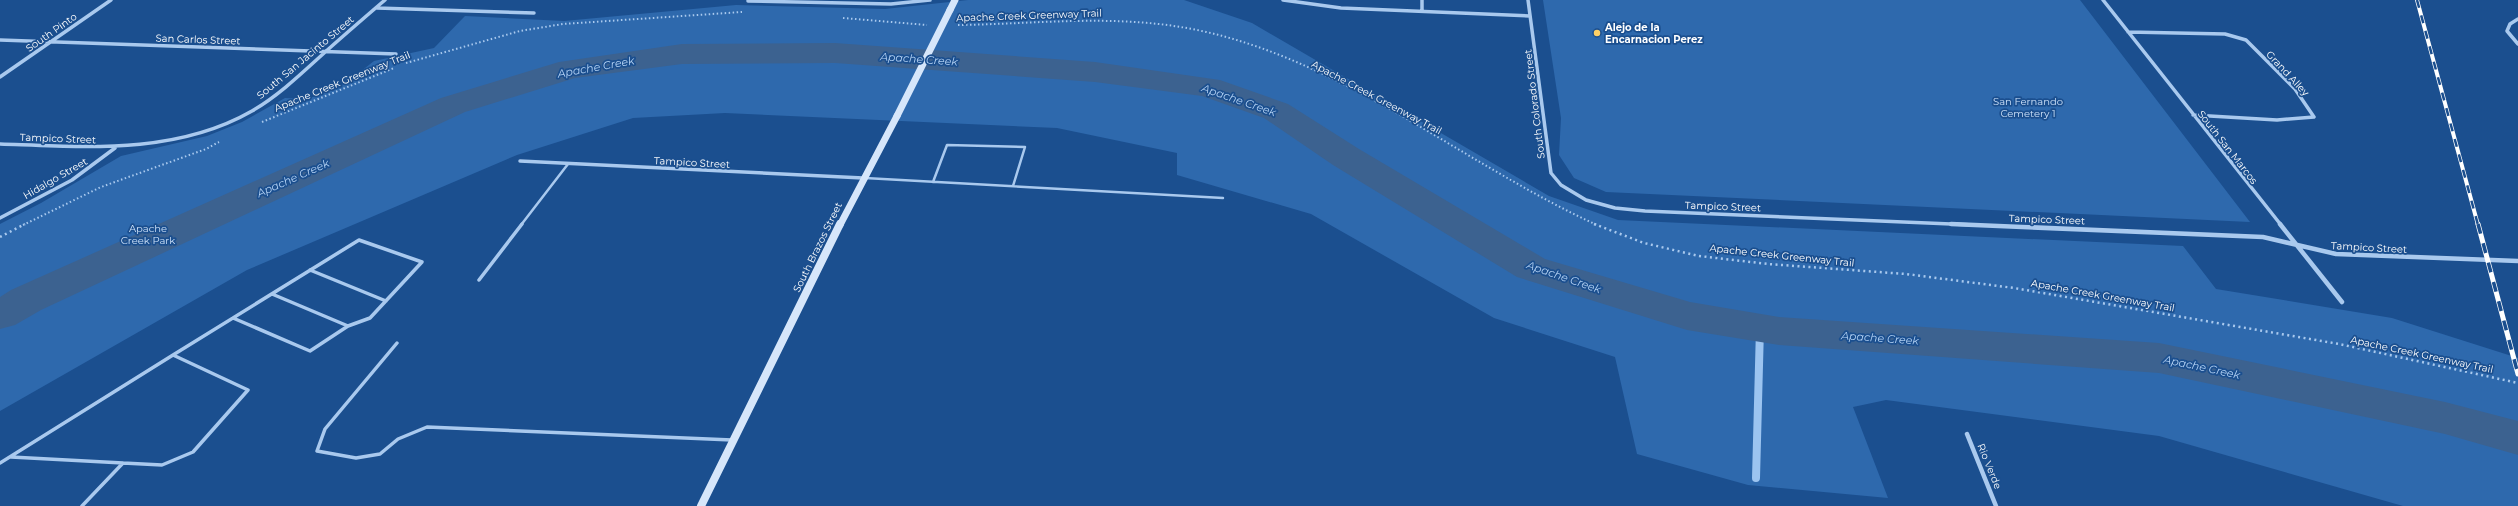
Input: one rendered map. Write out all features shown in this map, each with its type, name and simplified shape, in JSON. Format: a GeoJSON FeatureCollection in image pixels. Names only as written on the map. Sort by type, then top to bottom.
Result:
{"type":"FeatureCollection","features":[{"type":"Feature","properties":{"kind":"street","name":"South Pinto"},"geometry":{"type":"LineString","coordinates":[[0,76],[111,0]]}},
{"type":"Feature","properties":{"kind":"street","name":"South San Jacinto Street"},"geometry":{"type":"LineString","coordinates":[[115,148],[171,140],[231,121],[275,95],[385,0]]}},
{"type":"Feature","properties":{"kind":"street"},"geometry":{"type":"LineString","coordinates":[[748,1],[891,4],[930,0]]}},
{"type":"Feature","properties":{"kind":"street","name":"South Brazos Street"},"geometry":{"type":"LineString","coordinates":[[701,506],[863,178],[897,116],[955,0]]}},
{"type":"Feature","properties":{"kind":"street"},"geometry":{"type":"LineString","coordinates":[[1283,0],[1341,8],[1530,16]]}},
{"type":"Feature","properties":{"kind":"street"},"geometry":{"type":"LineString","coordinates":[[1422,0],[1422,11]]}},
{"type":"Feature","properties":{"kind":"street","name":"South Colorado Street"},"geometry":{"type":"LineString","coordinates":[[1528,0],[1551,173],[1558,184],[1576,195]]}},
{"type":"Feature","properties":{"kind":"street","name":"South San Marcos"},"geometry":{"type":"LineString","coordinates":[[2103,0],[2296,246],[2342,302]]}},
{"type":"Feature","properties":{"kind":"street"},"geometry":{"type":"LineString","coordinates":[[376,8],[534,13]]}},
{"type":"Feature","properties":{"kind":"street"},"geometry":{"type":"LineString","coordinates":[[2518,19],[2510,24],[2507,30],[2518,44]]}},
{"type":"Feature","properties":{"kind":"street","name":"Grand Alley"},"geometry":{"type":"LineString","coordinates":[[2128,32],[2225,34],[2240,37],[2246,40],[2295,90],[2313,112],[2314,117],[2277,120],[2193,115]]}},
{"type":"Feature","properties":{"kind":"street","name":"San Carlos Street"},"geometry":{"type":"LineString","coordinates":[[0,40],[396,54]]}},
{"type":"Feature","properties":{"kind":"street","name":"Tampico Street"},"geometry":{"type":"LineString","coordinates":[[0,144],[115,148]]}},
{"type":"Feature","properties":{"kind":"street","name":"Hidalgo Street"},"geometry":{"type":"LineString","coordinates":[[0,218],[72,180],[115,148]]}},
{"type":"Feature","properties":{"kind":"street","name":"Tampico Street"},"geometry":{"type":"LineString","coordinates":[[520,162],[863,178]]}},
{"type":"Feature","properties":{"kind":"street","name":"Tampico Street"},"geometry":{"type":"LineString","coordinates":[[1576,195],[1596,204],[1621,209],[1660,212],[2263,237],[2296,246],[2336,254],[2518,261]]}},
{"type":"Feature","properties":{"kind":"street","name":"Rio Verde"},"geometry":{"type":"LineString","coordinates":[[1967,434],[1996,506]]}},
{"type":"Feature","properties":{"kind":"lane"},"geometry":{"type":"LineString","coordinates":[[933,182],[947,145],[1025,147],[1013,186]]}},
{"type":"Feature","properties":{"kind":"lane"},"geometry":{"type":"LineString","coordinates":[[478,280],[568,164]]}},
{"type":"Feature","properties":{"kind":"lane"},"geometry":{"type":"LineString","coordinates":[[863,178],[1223,198]]}},
{"type":"Feature","properties":{"kind":"lane"},"geometry":{"type":"LineString","coordinates":[[0,463],[173,355],[359,240],[422,262],[370,318],[348,326],[310,351],[233,318]]}},
{"type":"Feature","properties":{"kind":"lane"},"geometry":{"type":"LineString","coordinates":[[310,270],[386,301]]}},
{"type":"Feature","properties":{"kind":"lane"},"geometry":{"type":"LineString","coordinates":[[272,294],[348,326]]}},
{"type":"Feature","properties":{"kind":"lane"},"geometry":{"type":"LineString","coordinates":[[397,343],[325,430],[317,450],[356,458],[380,454],[398,439],[427,427],[734,440]]}},
{"type":"Feature","properties":{"kind":"lane"},"geometry":{"type":"LineString","coordinates":[[10,457],[162,465],[193,452],[248,390],[173,355]]}},
{"type":"Feature","properties":{"kind":"lane"},"geometry":{"type":"LineString","coordinates":[[82,506],[123,463]]}},
{"type":"Feature","properties":{"kind":"path","name":"Apache Creek Greenway Trail"},"geometry":{"type":"LineString","coordinates":[[404,64],[520,32],[563,24],[672,15],[746,12]]}},
{"type":"Feature","properties":{"kind":"path"},"geometry":{"type":"LineString","coordinates":[[838,17],[931,25]]}},
{"type":"Feature","properties":{"kind":"path","name":"Apache Creek Greenway Trail"},"geometry":{"type":"LineString","coordinates":[[952,25],[1063,20],[1140,22],[1199,30],[1239,41],[1288,59],[1339,84],[1572,215],[1617,234],[1665,249],[1738,261],[1938,277],[2052,293],[2405,356],[2518,383]]}},
{"type":"Feature","properties":{"kind":"path","name":"Apache Creek Greenway Trail"},"geometry":{"type":"LineString","coordinates":[[254,125],[398,66]]}},
{"type":"Feature","properties":{"kind":"path"},"geometry":{"type":"LineString","coordinates":[[0,237],[57,207],[101,187],[206,149],[225,139]]}},
{"type":"Feature","properties":{"kind":"green space","name":"Apache Creek Park"},"geometry":{"type":"Polygon","coordinates":[[[968,0],[1184,0],[1252,23],[1549,196],[1618,220],[2183,246],[2216,289],[2392,318],[2518,358],[2518,506],[2403,506],[2159,436],[1886,400],[1853,407],[1888,498],[1748,485],[1637,454],[1615,357],[1494,318],[1311,214],[1177,175],[1177,153],[1057,128],[725,113],[633,118],[517,155],[247,270],[0,411],[0,224],[41,203],[121,156],[207,136],[242,122],[285,98],[308,99],[346,83],[374,61],[434,48],[465,16],[564,21],[736,5],[885,9],[968,0]]]}},
{"type":"Feature","properties":{"kind":"green space","name":"San Fernando Cemetery 1"},"geometry":{"type":"Polygon","coordinates":[[[1543,0],[2080,0],[2250,222],[1606,192],[1574,178],[1559,155],[1561,118],[1543,0]]]}},
{"type":"Feature","properties":{"kind":"waterway","name":"Apache Creek"},"geometry":{"type":"LineString","coordinates":[[0,315],[26,300],[453,105],[571,69],[682,54],[835,53],[1095,72],[1208,87],[1276,111],[1346,157],[1531,268],[1687,316],[1779,331],[2159,358],[2445,418],[2518,438]]}},
{"type":"Feature","properties":{"kind":"waterway"},"geometry":{"type":"LineString","coordinates":[[1756,478],[1760,328]]}},
{"type":"Feature","properties":{"kind":"railway"},"geometry":{"type":"LineString","coordinates":[[2417,0],[2478,225]]}},
{"type":"Feature","properties":{"kind":"railway"},"geometry":{"type":"LineString","coordinates":[[2478,224],[2518,374]]}},
{"type":"Feature","properties":{"kind":"place","name":"Alejo de la Encarnacion Perez"},"geometry":{"type":"Point","coordinates":[1597,33]}}]}
